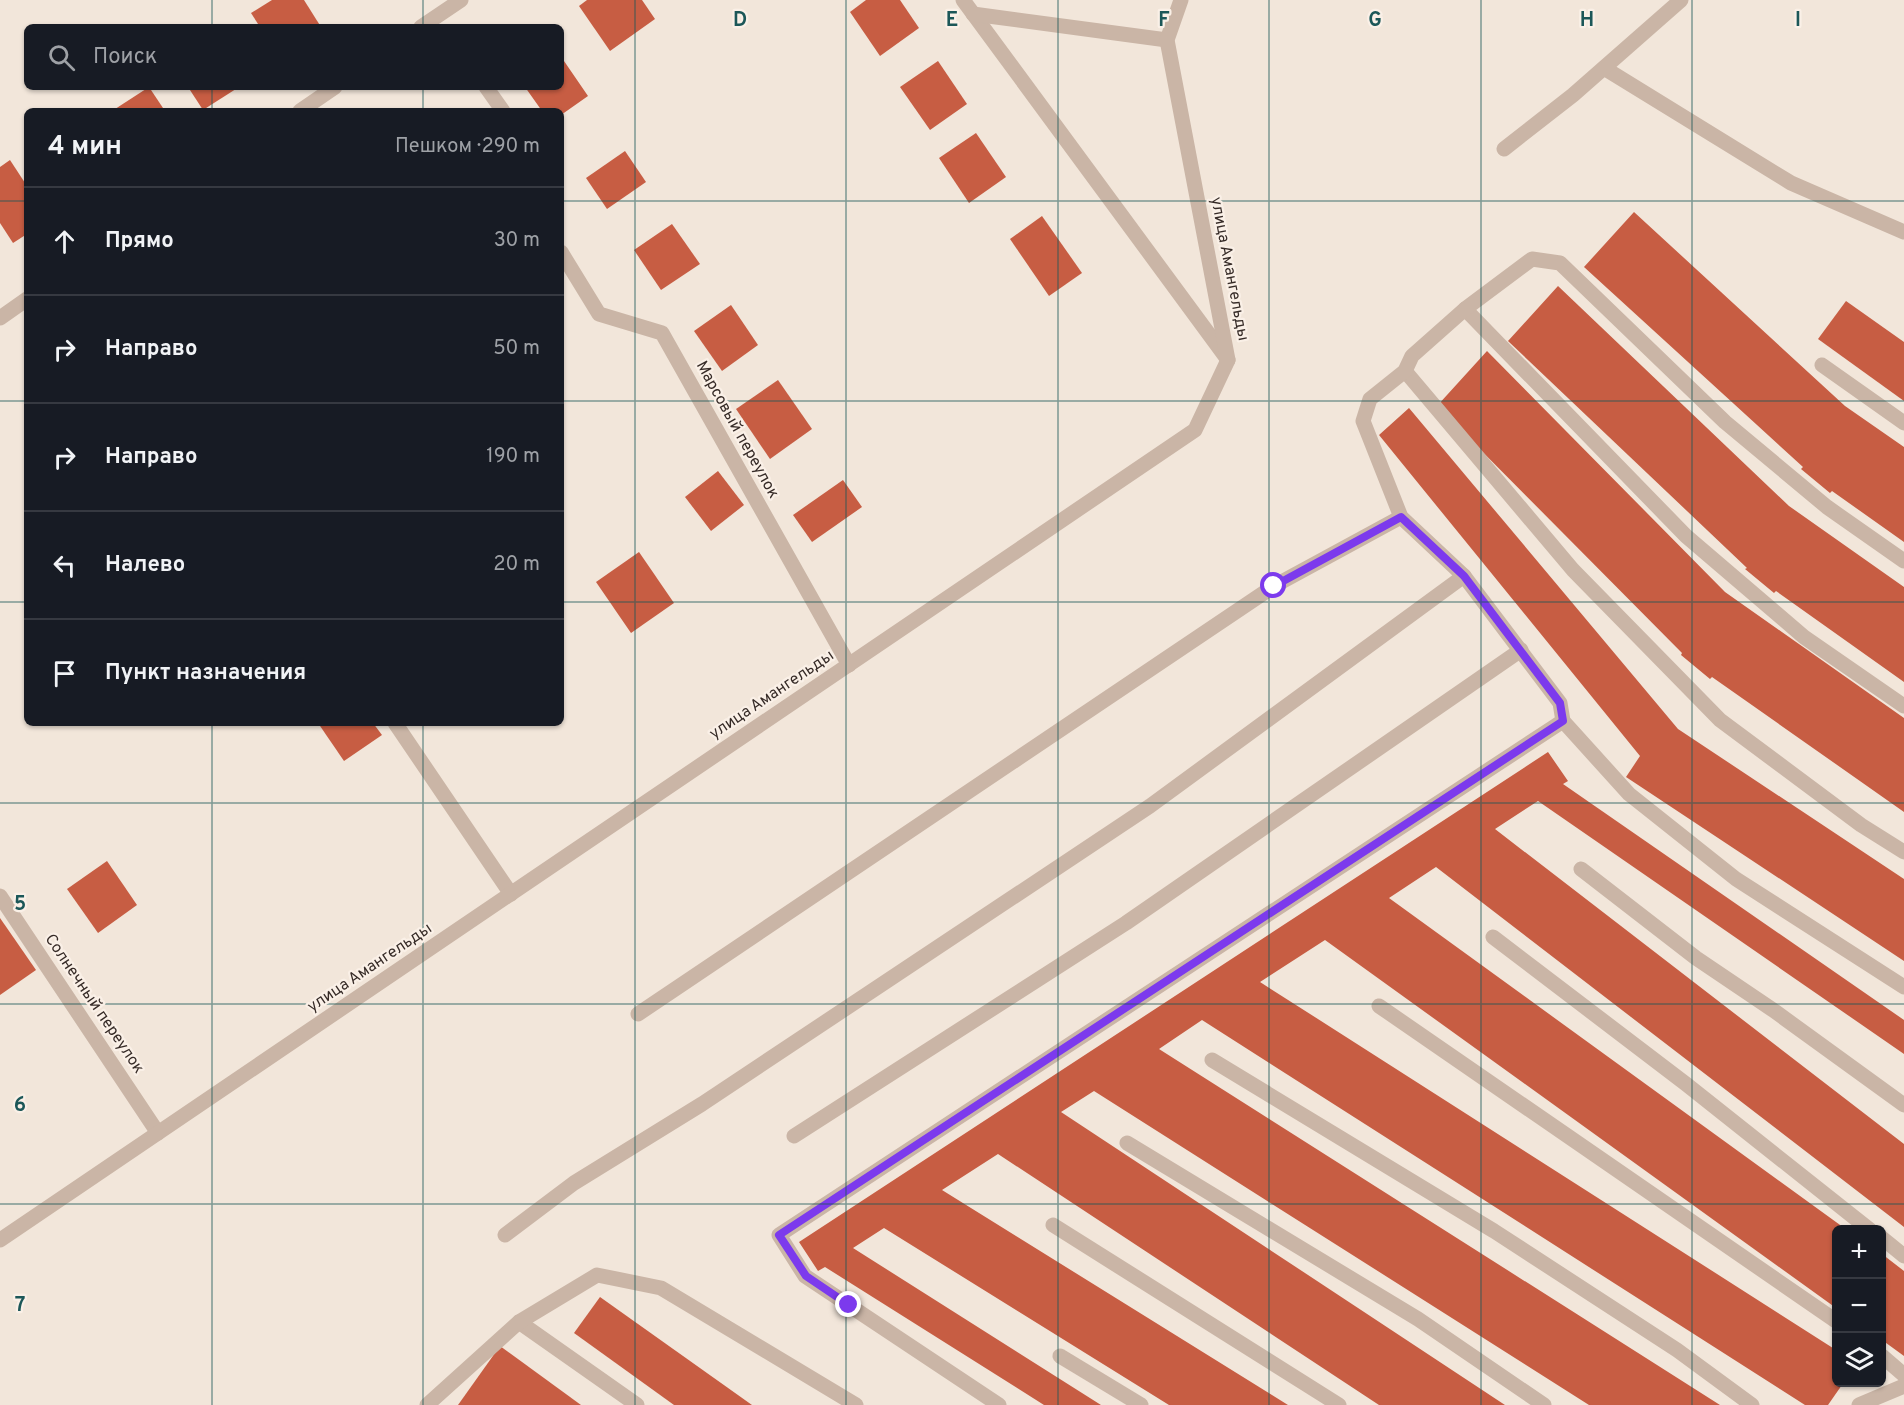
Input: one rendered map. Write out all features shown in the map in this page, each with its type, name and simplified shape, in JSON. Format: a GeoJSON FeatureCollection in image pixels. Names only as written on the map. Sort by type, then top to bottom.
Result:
{"type":"FeatureCollection","features":[{"type":"Feature","properties":{"kind":"street"},"geometry":{"type":"LineString","coordinates":[[439,22],[461,0]]}},
{"type":"Feature","properties":{"kind":"street"},"geometry":{"type":"LineString","coordinates":[[963,0],[1228,360]]}},
{"type":"Feature","properties":{"kind":"street"},"geometry":{"type":"LineString","coordinates":[[973,14],[1167,40],[1181,0]]}},
{"type":"Feature","properties":{"kind":"street"},"geometry":{"type":"LineString","coordinates":[[1504,149],[1573,95],[1681,0]]}},
{"type":"Feature","properties":{"kind":"street","name":"улица Амангельды"},"geometry":{"type":"LineString","coordinates":[[0,1240],[1195,430],[1228,360],[1167,40]]}},
{"type":"Feature","properties":{"kind":"street"},"geometry":{"type":"LineString","coordinates":[[1604,68],[1791,183],[1904,232]]}},
{"type":"Feature","properties":{"kind":"street"},"geometry":{"type":"LineString","coordinates":[[304,108],[331,90]]}},
{"type":"Feature","properties":{"kind":"street"},"geometry":{"type":"LineString","coordinates":[[488,90],[501,108]]}},
{"type":"Feature","properties":{"kind":"street","name":"Марсовый переулок"},"geometry":{"type":"LineString","coordinates":[[564,257],[599,314],[662,333],[849,665]]}},
{"type":"Feature","properties":{"kind":"street"},"geometry":{"type":"LineString","coordinates":[[1904,561],[1827,507],[1725,422],[1560,263],[1532,259],[1465,309],[1412,356],[1405,371],[1370,399],[1363,421],[1401,517],[1464,576],[1560,703],[1563,721],[1629,794],[1736,879],[1904,987]]}},
{"type":"Feature","properties":{"kind":"street"},"geometry":{"type":"LineString","coordinates":[[0,318],[24,301]]}},
{"type":"Feature","properties":{"kind":"street"},"geometry":{"type":"LineString","coordinates":[[1465,309],[1686,536],[1804,637],[1904,706]]}},
{"type":"Feature","properties":{"kind":"street"},"geometry":{"type":"LineString","coordinates":[[1822,365],[1904,423]]}},
{"type":"Feature","properties":{"kind":"street"},"geometry":{"type":"LineString","coordinates":[[1405,371],[1573,570],[1719,720],[1861,825],[1904,852]]}},
{"type":"Feature","properties":{"kind":"street"},"geometry":{"type":"LineString","coordinates":[[638,1014],[1274,586],[1401,517]]}},
{"type":"Feature","properties":{"kind":"street"},"geometry":{"type":"LineString","coordinates":[[505,1235],[574,1183],[702,1104],[1150,806],[1464,576]]}},
{"type":"Feature","properties":{"kind":"street"},"geometry":{"type":"LineString","coordinates":[[794,1136],[1126,922],[1521,650]]}},
{"type":"Feature","properties":{"kind":"street"},"geometry":{"type":"LineString","coordinates":[[999,1405],[806,1276],[779,1235],[1563,721]]}},
{"type":"Feature","properties":{"kind":"street"},"geometry":{"type":"LineString","coordinates":[[397,726],[512,894]]}},
{"type":"Feature","properties":{"kind":"street"},"geometry":{"type":"LineString","coordinates":[[1581,869],[1696,958],[1773,1010],[1904,1105]]}},
{"type":"Feature","properties":{"kind":"street","name":"Солнечный переулок"},"geometry":{"type":"LineString","coordinates":[[0,896],[158,1133]]}},
{"type":"Feature","properties":{"kind":"street"},"geometry":{"type":"LineString","coordinates":[[1493,937],[1686,1084],[1864,1225]]}},
{"type":"Feature","properties":{"kind":"street"},"geometry":{"type":"LineString","coordinates":[[1379,1006],[1832,1318]]}},
{"type":"Feature","properties":{"kind":"street"},"geometry":{"type":"LineString","coordinates":[[1212,1060],[1494,1231],[1677,1350],[1752,1405]]}},
{"type":"Feature","properties":{"kind":"street"},"geometry":{"type":"LineString","coordinates":[[1127,1143],[1418,1319],[1544,1405]]}},
{"type":"Feature","properties":{"kind":"street"},"geometry":{"type":"LineString","coordinates":[[1053,1225],[1339,1405]]}},
{"type":"Feature","properties":{"kind":"street"},"geometry":{"type":"LineString","coordinates":[[1886,1243],[1904,1256]]}},
{"type":"Feature","properties":{"kind":"street"},"geometry":{"type":"LineString","coordinates":[[427,1405],[519,1322],[597,1275],[661,1288],[856,1405]]}},
{"type":"Feature","properties":{"kind":"street"},"geometry":{"type":"LineString","coordinates":[[519,1322],[637,1405]]}},
{"type":"Feature","properties":{"kind":"street"},"geometry":{"type":"LineString","coordinates":[[1060,1356],[1141,1405]]}},
{"type":"Feature","properties":{"kind":"street"},"geometry":{"type":"LineString","coordinates":[[1886,1360],[1904,1375]]}},
{"type":"Feature","properties":{"kind":"street"},"geometry":{"type":"LineString","coordinates":[[1859,1405],[1904,1386]]}},
{"type":"Feature","properties":{"kind":"building"},"geometry":{"type":"Polygon","coordinates":[[[272,0],[304,0],[319,24],[258,24],[251,13],[272,0]]]}},
{"type":"Feature","properties":{"kind":"building"},"geometry":{"type":"Polygon","coordinates":[[[587,0],[642,0],[655,19],[610,51],[579,6],[587,0]]]}},
{"type":"Feature","properties":{"kind":"building"},"geometry":{"type":"Polygon","coordinates":[[[866,0],[900,0],[919,28],[880,56],[850,12],[866,0]]]}},
{"type":"Feature","properties":{"kind":"building"},"geometry":{"type":"Polygon","coordinates":[[[564,61],[588,96],[564,113],[564,108],[540,108],[527,90],[564,90],[564,61]]]}},
{"type":"Feature","properties":{"kind":"building"},"geometry":{"type":"Polygon","coordinates":[[[938,61],[967,104],[930,130],[900,87],[938,61]]]}},
{"type":"Feature","properties":{"kind":"building"},"geometry":{"type":"Polygon","coordinates":[[[144,90],[151,90],[163,108],[117,108],[144,90]]]}},
{"type":"Feature","properties":{"kind":"building"},"geometry":{"type":"Polygon","coordinates":[[[190,90],[234,90],[206,108],[202,108],[190,90]]]}},
{"type":"Feature","properties":{"kind":"building"},"geometry":{"type":"Polygon","coordinates":[[[976,133],[1006,177],[969,203],[939,158],[976,133]]]}},
{"type":"Feature","properties":{"kind":"building"},"geometry":{"type":"Polygon","coordinates":[[[625,151],[646,182],[607,209],[586,178],[625,151]]]}},
{"type":"Feature","properties":{"kind":"building"},"geometry":{"type":"Polygon","coordinates":[[[10,160],[24,181],[24,236],[13,243],[0,223],[0,167],[10,160]]]}},
{"type":"Feature","properties":{"kind":"building"},"geometry":{"type":"Polygon","coordinates":[[[1634,212],[1845,406],[1904,447],[1904,542],[1832,491],[1830,493],[1801,469],[1803,467],[1584,267],[1634,212]]]}},
{"type":"Feature","properties":{"kind":"building"},"geometry":{"type":"Polygon","coordinates":[[[1042,216],[1082,273],[1049,296],[1010,239],[1042,216]]]}},
{"type":"Feature","properties":{"kind":"building"},"geometry":{"type":"Polygon","coordinates":[[[672,224],[700,264],[661,290],[634,250],[672,224]]]}},
{"type":"Feature","properties":{"kind":"building"},"geometry":{"type":"Polygon","coordinates":[[[1558,286],[1789,506],[1904,587],[1904,682],[1776,591],[1774,593],[1745,569],[1747,568],[1508,341],[1558,286]]]}},
{"type":"Feature","properties":{"kind":"building"},"geometry":{"type":"Polygon","coordinates":[[[1846,301],[1904,342],[1904,401],[1818,339],[1846,301]]]}},
{"type":"Feature","properties":{"kind":"building"},"geometry":{"type":"Polygon","coordinates":[[[731,305],[758,345],[722,371],[694,331],[731,305]]]}},
{"type":"Feature","properties":{"kind":"building"},"geometry":{"type":"Polygon","coordinates":[[[1487,351],[1725,592],[1904,718],[1904,812],[1712,677],[1710,679],[1681,655],[1682,653],[1437,406],[1487,351]]]}},
{"type":"Feature","properties":{"kind":"building"},"geometry":{"type":"Polygon","coordinates":[[[778,380],[812,429],[770,459],[736,409],[778,380]]]}},
{"type":"Feature","properties":{"kind":"building"},"geometry":{"type":"Polygon","coordinates":[[[1409,408],[1678,729],[1904,879],[1904,961],[1626,777],[1640,756],[1379,435],[1409,408]]]}},
{"type":"Feature","properties":{"kind":"building"},"geometry":{"type":"Polygon","coordinates":[[[718,471],[744,505],[711,531],[685,497],[718,471]]]}},
{"type":"Feature","properties":{"kind":"building"},"geometry":{"type":"Polygon","coordinates":[[[843,480],[862,507],[812,542],[793,515],[843,480]]]}},
{"type":"Feature","properties":{"kind":"building"},"geometry":{"type":"Polygon","coordinates":[[[639,552],[674,603],[631,633],[596,582],[639,552]]]}},
{"type":"Feature","properties":{"kind":"building"},"geometry":{"type":"Polygon","coordinates":[[[320,726],[375,726],[382,735],[344,761],[320,726]]]}},
{"type":"Feature","properties":{"kind":"building"},"geometry":{"type":"Polygon","coordinates":[[[1548,752],[1568,781],[1563,784],[1904,1020],[1904,1054],[1538,801],[1495,829],[1904,1144],[1904,1227],[1436,867],[1389,898],[1840,1225],[1832,1225],[1832,1305],[1325,940],[1260,982],[1832,1347],[1832,1387],[1841,1387],[1828,1405],[1805,1405],[1202,1020],[1159,1049],[1720,1405],[1589,1405],[1094,1091],[1061,1112],[1505,1405],[1379,1405],[998,1154],[942,1190],[1288,1405],[1169,1405],[884,1228],[853,1248],[1101,1405],[1044,1405],[825,1267],[818,1271],[799,1242],[1548,752]]]}},
{"type":"Feature","properties":{"kind":"building"},"geometry":{"type":"Polygon","coordinates":[[[107,861],[137,905],[98,933],[67,889],[107,861]]]}},
{"type":"Feature","properties":{"kind":"building"},"geometry":{"type":"Polygon","coordinates":[[[0,918],[36,970],[0,995],[0,918]]]}},
{"type":"Feature","properties":{"kind":"building"},"geometry":{"type":"Polygon","coordinates":[[[1886,1257],[1904,1271],[1904,1356],[1886,1343],[1886,1257]]]}},
{"type":"Feature","properties":{"kind":"building"},"geometry":{"type":"Polygon","coordinates":[[[600,1297],[752,1405],[674,1405],[574,1333],[600,1297]]]}},
{"type":"Feature","properties":{"kind":"building"},"geometry":{"type":"Polygon","coordinates":[[[500,1346],[581,1405],[458,1405],[500,1346]]]}},
{"type":"Feature","properties":{"kind":"route"},"geometry":{"type":"LineString","coordinates":[[849,1305],[806,1276],[779,1235],[1563,721],[1560,703],[1464,576],[1401,517],[1274,586]]}}]}
